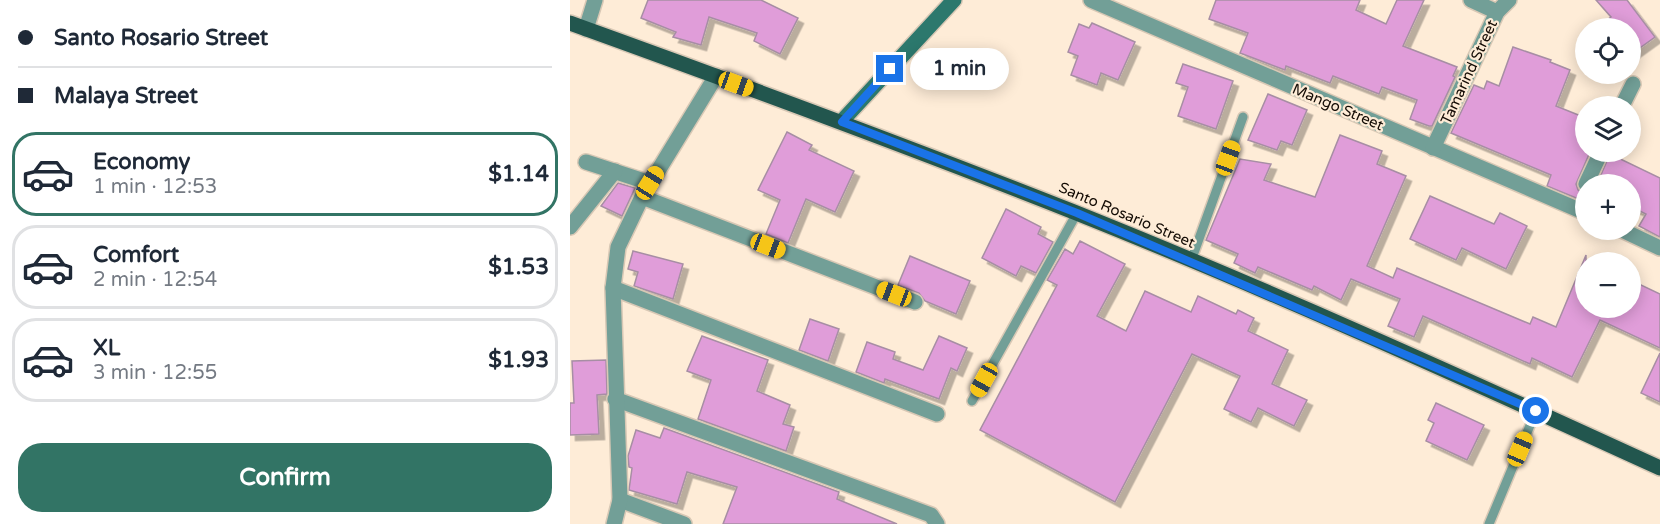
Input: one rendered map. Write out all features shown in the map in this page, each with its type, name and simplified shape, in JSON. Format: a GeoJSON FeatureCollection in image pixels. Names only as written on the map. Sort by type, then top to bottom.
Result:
{"type":"FeatureCollection","features":[{"type":"Feature","properties":{"kind":"main road","name":"Santo Rosario Street"},"geometry":{"type":"LineString","coordinates":[[570,23],[842,122],[1077,213],[1536,411],[1660,468]]}},
{"type":"Feature","properties":{"kind":"street"},"geometry":{"type":"LineString","coordinates":[[586,29],[596,0]]}},
{"type":"Feature","properties":{"kind":"street"},"geometry":{"type":"LineString","coordinates":[[842,122],[954,0]]}},
{"type":"Feature","properties":{"kind":"street","name":"Mango Street"},"geometry":{"type":"LineString","coordinates":[[1091,0],[1575,209]]}},
{"type":"Feature","properties":{"kind":"street"},"geometry":{"type":"LineString","coordinates":[[1471,0],[1497,12]]}},
{"type":"Feature","properties":{"kind":"street","name":"Tamarind Street"},"geometry":{"type":"LineString","coordinates":[[1433,148],[1497,12],[1509,0]]}},
{"type":"Feature","properties":{"kind":"street"},"geometry":{"type":"LineString","coordinates":[[614,524],[620,500],[613,288],[618,248],[642,197],[716,76]]}},
{"type":"Feature","properties":{"kind":"street"},"geometry":{"type":"LineString","coordinates":[[1627,96],[1633,84]]}},
{"type":"Feature","properties":{"kind":"street"},"geometry":{"type":"LineString","coordinates":[[586,162],[650,183]]}},
{"type":"Feature","properties":{"kind":"street"},"geometry":{"type":"LineString","coordinates":[[570,227],[615,171]]}},
{"type":"Feature","properties":{"kind":"street"},"geometry":{"type":"LineString","coordinates":[[642,197],[915,302]]}},
{"type":"Feature","properties":{"kind":"street"},"geometry":{"type":"LineString","coordinates":[[1641,239],[1660,248]]}},
{"type":"Feature","properties":{"kind":"street"},"geometry":{"type":"LineString","coordinates":[[613,288],[937,414]]}},
{"type":"Feature","properties":{"kind":"street"},"geometry":{"type":"LineString","coordinates":[[615,399],[931,515],[937,524]]}},
{"type":"Feature","properties":{"kind":"street"},"geometry":{"type":"LineString","coordinates":[[620,500],[684,524]]}},
{"type":"Feature","properties":{"kind":"lane"},"geometry":{"type":"LineString","coordinates":[[1191,261],[1243,117]]}},
{"type":"Feature","properties":{"kind":"lane"},"geometry":{"type":"LineString","coordinates":[[972,401],[1077,213]]}},
{"type":"Feature","properties":{"kind":"lane"},"geometry":{"type":"LineString","coordinates":[[1489,524],[1536,411]]}},
{"type":"Feature","properties":{"kind":"building"},"geometry":{"type":"Polygon","coordinates":[[[648,0],[761,0],[798,18],[780,54],[754,41],[757,33],[709,17],[701,45],[673,37],[676,32],[641,18],[648,0]]]}},
{"type":"Feature","properties":{"kind":"building"},"geometry":{"type":"Polygon","coordinates":[[[1216,0],[1360,0],[1356,10],[1386,24],[1397,0],[1424,0],[1403,46],[1457,67],[1453,76],[1455,77],[1432,126],[1429,126],[1410,119],[1417,100],[1382,87],[1379,94],[1333,76],[1330,83],[1286,66],[1285,70],[1240,53],[1248,33],[1209,19],[1216,0]]]}},
{"type":"Feature","properties":{"kind":"building"},"geometry":{"type":"Polygon","coordinates":[[[1596,0],[1627,0],[1641,18],[1610,18],[1596,0]]]}},
{"type":"Feature","properties":{"kind":"building"},"geometry":{"type":"Polygon","coordinates":[[[1641,18],[1655,37],[1641,47],[1641,18]]]}},
{"type":"Feature","properties":{"kind":"building"},"geometry":{"type":"Polygon","coordinates":[[[1092,23],[1135,42],[1118,80],[1101,73],[1097,85],[1071,75],[1078,56],[1068,52],[1079,24],[1089,28],[1092,23]]]}},
{"type":"Feature","properties":{"kind":"building"},"geometry":{"type":"Polygon","coordinates":[[[1513,47],[1551,60],[1550,62],[1570,70],[1556,106],[1575,114],[1575,162],[1586,162],[1580,174],[1575,174],[1575,197],[1547,186],[1551,175],[1451,133],[1474,85],[1484,89],[1487,81],[1499,86],[1513,47]]]}},
{"type":"Feature","properties":{"kind":"building"},"geometry":{"type":"Polygon","coordinates":[[[1183,64],[1233,81],[1216,129],[1178,116],[1188,87],[1176,83],[1183,64]]]}},
{"type":"Feature","properties":{"kind":"building"},"geometry":{"type":"Polygon","coordinates":[[[1268,94],[1307,110],[1292,145],[1281,141],[1277,150],[1248,140],[1268,94]]]}},
{"type":"Feature","properties":{"kind":"building"},"geometry":{"type":"Polygon","coordinates":[[[787,132],[812,145],[809,150],[854,171],[835,212],[806,199],[788,243],[766,234],[780,200],[758,190],[787,132]]]}},
{"type":"Feature","properties":{"kind":"building"},"geometry":{"type":"Polygon","coordinates":[[[1340,135],[1382,151],[1377,164],[1406,176],[1367,266],[1393,278],[1397,268],[1530,324],[1533,317],[1556,327],[1575,281],[1575,318],[1641,318],[1641,285],[1660,294],[1660,348],[1600,320],[1572,377],[1532,358],[1530,364],[1423,316],[1414,337],[1388,326],[1400,299],[1351,279],[1341,300],[1314,286],[1312,290],[1258,267],[1255,273],[1234,263],[1238,254],[1206,240],[1240,159],[1271,164],[1264,180],[1315,197],[1340,135]]]}},
{"type":"Feature","properties":{"kind":"building"},"geometry":{"type":"Polygon","coordinates":[[[1607,162],[1627,162],[1660,178],[1660,237],[1641,227],[1646,214],[1641,212],[1641,174],[1601,174],[1607,162]]]}},
{"type":"Feature","properties":{"kind":"building"},"geometry":{"type":"Polygon","coordinates":[[[618,183],[635,188],[622,216],[601,206],[618,183]]]}},
{"type":"Feature","properties":{"kind":"building"},"geometry":{"type":"Polygon","coordinates":[[[1430,196],[1494,224],[1500,213],[1527,226],[1506,269],[1462,248],[1456,260],[1410,239],[1430,196]]]}},
{"type":"Feature","properties":{"kind":"building"},"geometry":{"type":"Polygon","coordinates":[[[1006,209],[1041,227],[1038,234],[1053,242],[1036,273],[1021,266],[1016,276],[982,258],[1006,209]]]}},
{"type":"Feature","properties":{"kind":"building"},"geometry":{"type":"Polygon","coordinates":[[[1080,241],[1125,264],[1097,316],[1126,331],[1145,291],[1191,312],[1198,296],[1236,314],[1238,310],[1254,318],[1248,331],[1288,350],[1272,384],[1307,400],[1294,426],[1258,408],[1251,422],[1224,409],[1240,376],[1192,354],[1115,502],[980,430],[1057,285],[1047,280],[1065,249],[1073,254],[1080,241]]]}},
{"type":"Feature","properties":{"kind":"building"},"geometry":{"type":"Polygon","coordinates":[[[633,251],[683,264],[673,299],[634,286],[638,272],[628,269],[633,251]]]}},
{"type":"Feature","properties":{"kind":"building"},"geometry":{"type":"Polygon","coordinates":[[[910,256],[970,281],[956,314],[925,301],[919,293],[898,285],[910,256]]]}},
{"type":"Feature","properties":{"kind":"building"},"geometry":{"type":"Polygon","coordinates":[[[810,319],[839,329],[828,361],[799,350],[810,319]]]}},
{"type":"Feature","properties":{"kind":"building"},"geometry":{"type":"Polygon","coordinates":[[[702,336],[768,360],[757,391],[790,405],[783,424],[794,427],[786,451],[698,419],[711,380],[687,371],[702,336]]]}},
{"type":"Feature","properties":{"kind":"building"},"geometry":{"type":"Polygon","coordinates":[[[939,336],[967,348],[957,371],[951,368],[939,399],[885,379],[884,383],[856,372],[867,342],[895,352],[893,359],[923,370],[939,336]]]}},
{"type":"Feature","properties":{"kind":"building"},"geometry":{"type":"Polygon","coordinates":[[[1660,353],[1660,402],[1641,393],[1660,353]]]}},
{"type":"Feature","properties":{"kind":"building"},"geometry":{"type":"Polygon","coordinates":[[[606,360],[607,394],[597,395],[599,434],[570,435],[570,403],[574,403],[572,361],[606,360]]]}},
{"type":"Feature","properties":{"kind":"building"},"geometry":{"type":"Polygon","coordinates":[[[1436,403],[1484,425],[1467,460],[1426,441],[1434,423],[1428,420],[1436,403]]]}},
{"type":"Feature","properties":{"kind":"building"},"geometry":{"type":"Polygon","coordinates":[[[664,428],[839,492],[837,499],[897,524],[723,524],[737,487],[687,472],[677,504],[629,490],[632,468],[629,467],[628,456],[636,430],[660,438],[664,428]]]}},
{"type":"Feature","properties":{"kind":"route"},"geometry":{"type":"LineString","coordinates":[[890,69],[842,122],[1077,213],[1536,411]]}}]}
